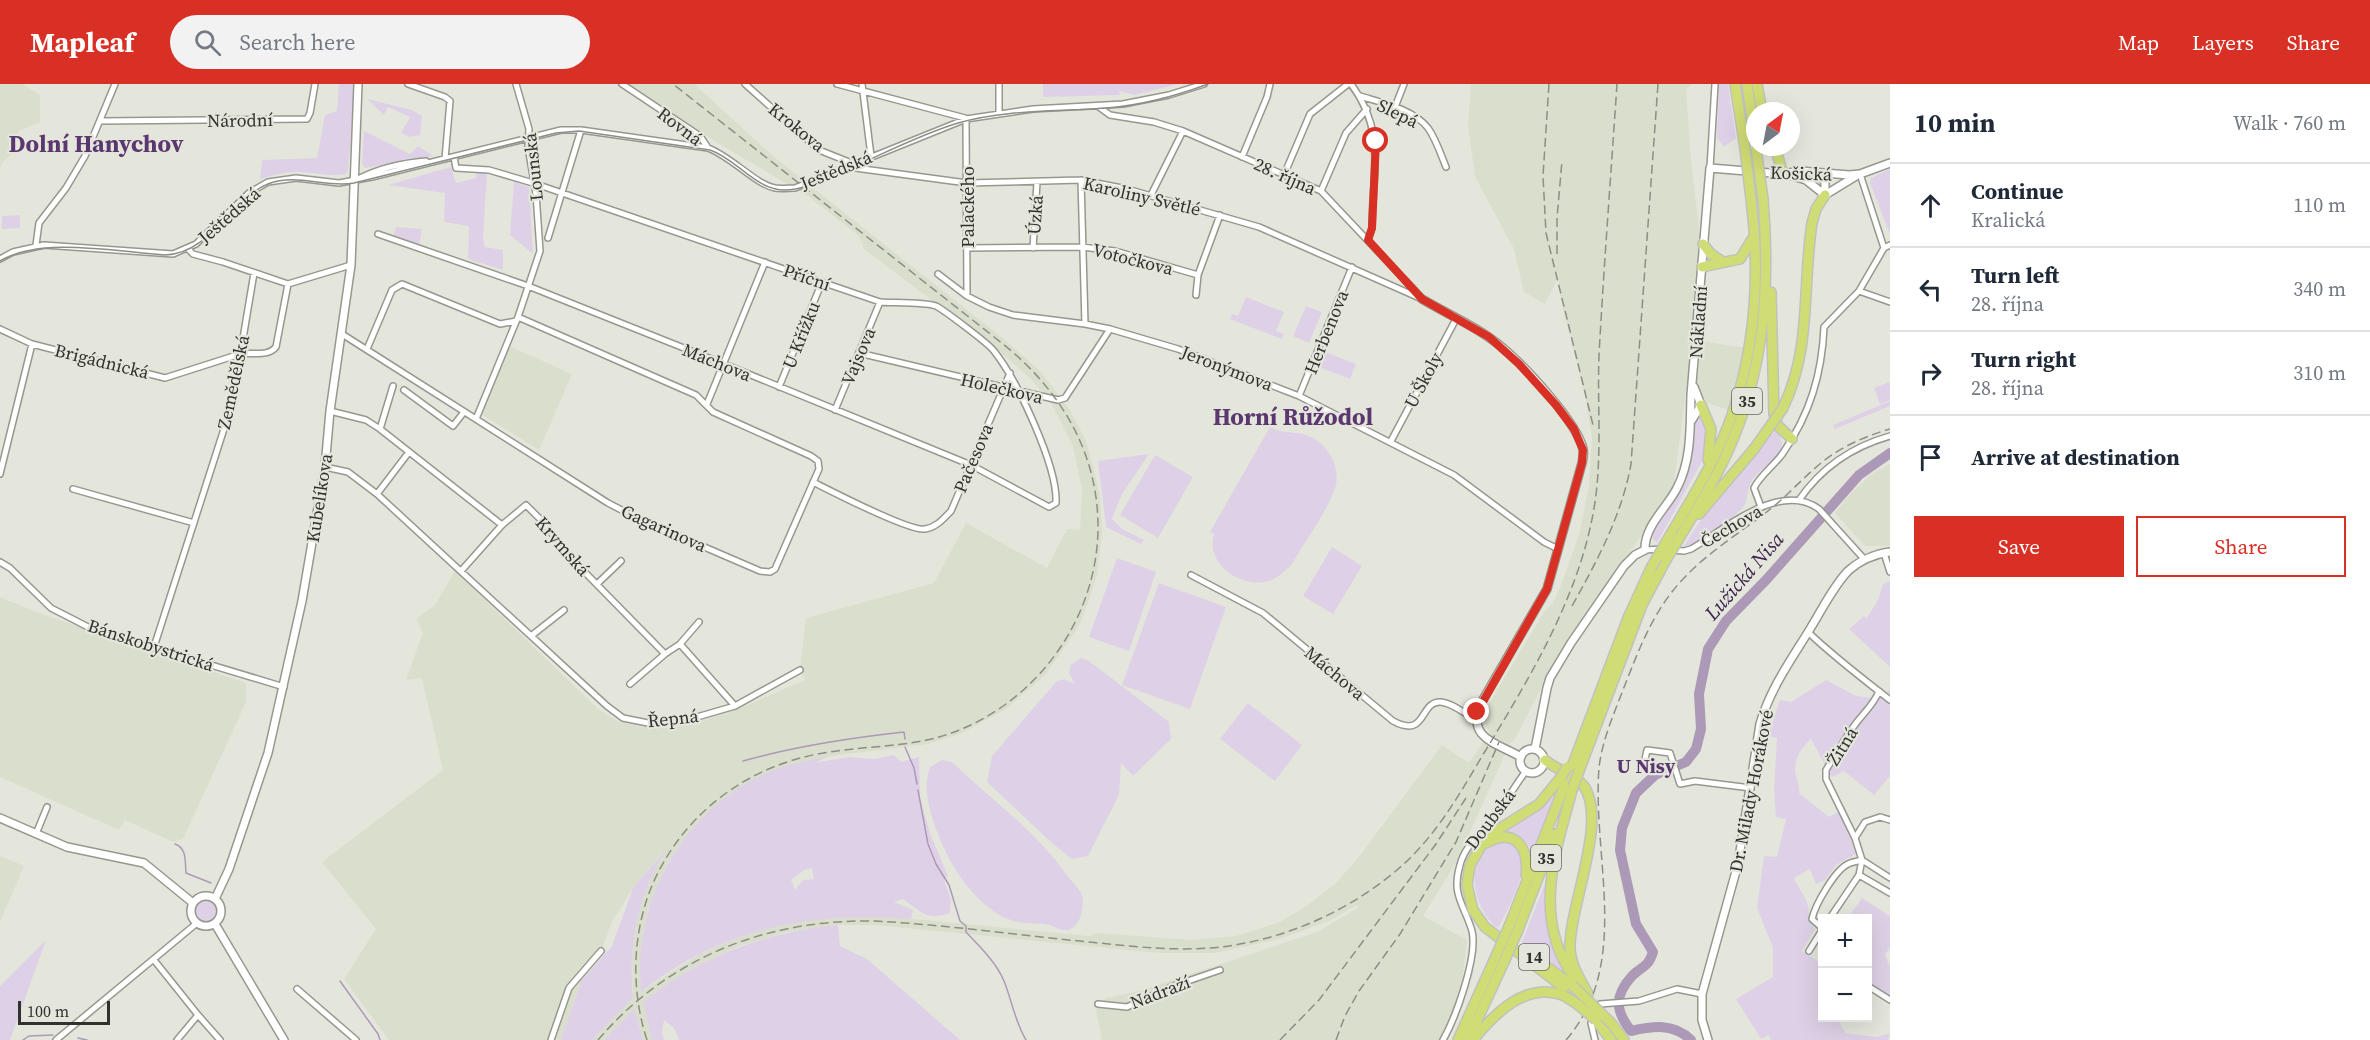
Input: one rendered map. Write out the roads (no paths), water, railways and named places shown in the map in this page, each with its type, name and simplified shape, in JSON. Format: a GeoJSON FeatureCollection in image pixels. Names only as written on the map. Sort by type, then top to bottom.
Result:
{"type":"FeatureCollection","features":[{"type":"Feature","properties":{"kind":"highway","name":"35"},"geometry":{"type":"LineString","coordinates":[[1572,769],[1630,611],[1651,568],[1705,475],[1729,423],[1747,364],[1756,291],[1755,233],[1735,84]]}},
{"type":"Feature","properties":{"kind":"highway","name":"35"},"geometry":{"type":"LineString","coordinates":[[1746,84],[1749,102]]}},
{"type":"Feature","properties":{"kind":"highway"},"geometry":{"type":"LineString","coordinates":[[1757,84],[1760,102]]}},
{"type":"Feature","properties":{"kind":"highway","name":"35"},"geometry":{"type":"LineString","coordinates":[[1514,927],[1521,896],[1642,605],[1727,454],[1749,394],[1762,336],[1766,303],[1763,199],[1757,156]]}},
{"type":"Feature","properties":{"kind":"highway"},"geometry":{"type":"LineString","coordinates":[[1777,156],[1783,174]]}},
{"type":"Feature","properties":{"kind":"highway"},"geometry":{"type":"LineString","coordinates":[[1683,532],[1754,449],[1783,408],[1794,383],[1802,352],[1812,223],[1816,209],[1825,195]]}},
{"type":"Feature","properties":{"kind":"highway"},"geometry":{"type":"LineString","coordinates":[[1702,267],[1740,259],[1750,246],[1755,233]]}},
{"type":"Feature","properties":{"kind":"highway"},"geometry":{"type":"LineString","coordinates":[[1704,244],[1710,254],[1723,262]]}},
{"type":"Feature","properties":{"kind":"highway"},"geometry":{"type":"LineString","coordinates":[[1766,257],[1773,314],[1774,414],[1778,426],[1791,439]]}},
{"type":"Feature","properties":{"kind":"highway"},"geometry":{"type":"LineString","coordinates":[[1701,405],[1708,418],[1711,434],[1705,475]]}},
{"type":"Feature","properties":{"kind":"highway"},"geometry":{"type":"LineString","coordinates":[[1545,760],[1578,780],[1587,792],[1592,807],[1586,867],[1570,947],[1574,966],[1571,985]]}},
{"type":"Feature","properties":{"kind":"highway","name":"35"},"geometry":{"type":"LineString","coordinates":[[1468,1040],[1514,927],[1567,781]]}},
{"type":"Feature","properties":{"kind":"highway"},"geometry":{"type":"LineString","coordinates":[[1567,781],[1552,869],[1550,904],[1553,933],[1571,985],[1588,994],[1612,1024]]}},
{"type":"Feature","properties":{"kind":"highway"},"geometry":{"type":"LineString","coordinates":[[1475,853],[1491,835],[1539,804],[1567,781]]}},
{"type":"Feature","properties":{"kind":"highway"},"geometry":{"type":"LineString","coordinates":[[1475,853],[1488,842],[1499,838],[1510,838],[1519,843],[1526,853],[1527,865],[1521,896]]}},
{"type":"Feature","properties":{"kind":"highway","name":"14"},"geometry":{"type":"LineString","coordinates":[[1475,853],[1468,871],[1468,898],[1476,916],[1493,933],[1571,985],[1612,1024],[1624,1040]]}},
{"type":"Feature","properties":{"kind":"highway","name":"35"},"geometry":{"type":"LineString","coordinates":[[1458,1040],[1500,959]]}},
{"type":"Feature","properties":{"kind":"highway"},"geometry":{"type":"LineString","coordinates":[[1473,1040],[1493,1017],[1513,1002],[1536,992],[1548,992],[1571,985]]}},
{"type":"Feature","properties":{"kind":"highway","name":"14"},"geometry":{"type":"LineString","coordinates":[[1571,985],[1611,1040]]}},
{"type":"Feature","properties":{"kind":"street"},"geometry":{"type":"LineString","coordinates":[[36,245],[39,223],[66,188],[86,156],[115,84]]}},
{"type":"Feature","properties":{"kind":"street","name":"Národní"},"geometry":{"type":"LineString","coordinates":[[101,121],[307,119],[315,84]]}},
{"type":"Feature","properties":{"kind":"street","name":"Kubelíkova"},"geometry":{"type":"LineString","coordinates":[[214,899],[229,869],[268,753],[302,601],[325,467],[330,411],[351,265],[358,84]]}},
{"type":"Feature","properties":{"kind":"street"},"geometry":{"type":"LineString","coordinates":[[408,84],[445,97],[450,102],[442,160]]}},
{"type":"Feature","properties":{"kind":"street","name":"Lounská"},"geometry":{"type":"LineString","coordinates":[[516,84],[530,129],[528,138],[536,194],[540,251],[528,286]]}},
{"type":"Feature","properties":{"kind":"street","name":"Rovná"},"geometry":{"type":"LineString","coordinates":[[622,84],[700,136],[708,148]]}},
{"type":"Feature","properties":{"kind":"street","name":"Krokova"},"geometry":{"type":"LineString","coordinates":[[745,84],[819,150],[854,164]]}},
{"type":"Feature","properties":{"kind":"street"},"geometry":{"type":"LineString","coordinates":[[837,84],[863,87],[966,119]]}},
{"type":"Feature","properties":{"kind":"street"},"geometry":{"type":"LineString","coordinates":[[999,84],[999,114]]}},
{"type":"Feature","properties":{"kind":"street","name":"Ještědská"},"geometry":{"type":"LineString","coordinates":[[0,259],[13,252],[36,245],[167,254],[188,249],[204,238],[249,193],[268,182],[296,178],[339,183],[355,181],[370,173],[404,163],[442,160],[561,130],[581,130],[708,148],[722,153],[764,184],[779,188],[795,188],[966,119],[1033,109],[1099,106],[1169,96],[1204,84]]}},
{"type":"Feature","properties":{"kind":"street"},"geometry":{"type":"LineString","coordinates":[[1242,157],[1267,97],[1269,84]]}},
{"type":"Feature","properties":{"kind":"street"},"geometry":{"type":"LineString","coordinates":[[1284,174],[1310,114],[1350,84],[1367,109],[1376,141],[1372,228],[1368,240]]}},
{"type":"Feature","properties":{"kind":"street"},"geometry":{"type":"LineString","coordinates":[[1395,107],[1404,84]]}},
{"type":"Feature","properties":{"kind":"street","name":"Nákladní"},"geometry":{"type":"LineString","coordinates":[[1645,550],[1647,534],[1677,488],[1688,455],[1715,84]]}},
{"type":"Feature","properties":{"kind":"street"},"geometry":{"type":"LineString","coordinates":[[863,87],[871,156]]}},
{"type":"Feature","properties":{"kind":"street","name":"Slepá"},"geometry":{"type":"LineString","coordinates":[[1360,96],[1395,107],[1413,116],[1428,129],[1446,167]]}},
{"type":"Feature","properties":{"kind":"street","name":"28. října"},"geometry":{"type":"LineString","coordinates":[[1099,106],[1110,115],[1154,122],[1183,131],[1321,191],[1422,299],[1489,337],[1519,364],[1574,429],[1582,445],[1582,463],[1543,598],[1480,705],[1475,719]]}},
{"type":"Feature","properties":{"kind":"street"},"geometry":{"type":"LineString","coordinates":[[1321,191],[1346,133],[1367,109]]}},
{"type":"Feature","properties":{"kind":"street","name":"Palackého"},"geometry":{"type":"LineString","coordinates":[[966,119],[967,296]]}},
{"type":"Feature","properties":{"kind":"street"},"geometry":{"type":"LineString","coordinates":[[549,238],[581,130]]}},
{"type":"Feature","properties":{"kind":"street"},"geometry":{"type":"LineString","coordinates":[[1151,195],[1183,131]]}},
{"type":"Feature","properties":{"kind":"street","name":"Příční"},"geometry":{"type":"LineString","coordinates":[[454,157],[456,168],[489,170],[533,183],[880,302],[936,306],[992,348],[1010,373],[1047,460],[1056,493],[1056,503],[1049,507]]}},
{"type":"Feature","properties":{"kind":"street","name":"Košická"},"geometry":{"type":"LineString","coordinates":[[1710,168],[1783,174],[1800,171],[1860,174],[1890,163]]}},
{"type":"Feature","properties":{"kind":"street","name":"Karoliny Světlé"},"geometry":{"type":"LineString","coordinates":[[846,167],[967,183],[1081,180],[1151,195],[1268,231],[1422,299]]}},
{"type":"Feature","properties":{"kind":"street"},"geometry":{"type":"LineString","coordinates":[[1817,173],[1825,182],[1825,195]]}},
{"type":"Feature","properties":{"kind":"street"},"geometry":{"type":"LineString","coordinates":[[1783,174],[1806,180],[1825,195]]}},
{"type":"Feature","properties":{"kind":"street"},"geometry":{"type":"LineString","coordinates":[[1761,507],[1755,494],[1756,484],[1775,464],[1808,409],[1822,357],[1824,327],[1859,291],[1887,247],[1860,174],[1825,195]]}},
{"type":"Feature","properties":{"kind":"street"},"geometry":{"type":"LineString","coordinates":[[1081,180],[1085,324]]}},
{"type":"Feature","properties":{"kind":"street","name":"Úzká"},"geometry":{"type":"LineString","coordinates":[[1033,248],[1037,182]]}},
{"type":"Feature","properties":{"kind":"street","name":"Votočkova"},"geometry":{"type":"LineString","coordinates":[[967,248],[1082,247],[1115,250],[1198,275],[1221,215]]}},
{"type":"Feature","properties":{"kind":"street","name":"Máchova"},"geometry":{"type":"LineString","coordinates":[[378,234],[528,286],[724,364],[971,465],[1049,507]]}},
{"type":"Feature","properties":{"kind":"street"},"geometry":{"type":"LineString","coordinates":[[188,249],[192,254],[288,284],[351,265]]}},
{"type":"Feature","properties":{"kind":"street"},"geometry":{"type":"LineString","coordinates":[[707,404],[765,262]]}},
{"type":"Feature","properties":{"kind":"street","name":"Herbenova"},"geometry":{"type":"LineString","coordinates":[[1299,396],[1352,267]]}},
{"type":"Feature","properties":{"kind":"street","name":"Zemědělská"},"geometry":{"type":"LineString","coordinates":[[154,647],[232,404],[254,273]]}},
{"type":"Feature","properties":{"kind":"street","name":"Jeronýmova"},"geometry":{"type":"LineString","coordinates":[[938,274],[967,296],[989,307],[1013,315],[1110,329],[1178,349],[1299,396],[1454,475],[1543,541],[1558,549]]}},
{"type":"Feature","properties":{"kind":"street"},"geometry":{"type":"LineString","coordinates":[[1196,295],[1198,275]]}},
{"type":"Feature","properties":{"kind":"street","name":"U Křížku"},"geometry":{"type":"LineString","coordinates":[[779,387],[822,282]]}},
{"type":"Feature","properties":{"kind":"street","name":"Brigádnická"},"geometry":{"type":"LineString","coordinates":[[0,329],[32,344],[165,378],[240,354],[253,352],[268,354],[276,347],[288,284]]}},
{"type":"Feature","properties":{"kind":"street","name":"Gagarinova"},"geometry":{"type":"LineString","coordinates":[[342,334],[608,503],[637,518],[760,571],[775,570],[819,469],[818,461],[811,456],[713,412],[696,395],[517,319],[500,324],[402,284],[392,290],[367,349]]}},
{"type":"Feature","properties":{"kind":"street"},"geometry":{"type":"LineString","coordinates":[[476,419],[528,286]]}},
{"type":"Feature","properties":{"kind":"street"},"geometry":{"type":"LineString","coordinates":[[1859,291],[1890,302]]}},
{"type":"Feature","properties":{"kind":"street","name":"Vajsova"},"geometry":{"type":"LineString","coordinates":[[835,410],[880,302]]}},
{"type":"Feature","properties":{"kind":"street","name":"U Školy"},"geometry":{"type":"LineString","coordinates":[[1391,441],[1456,319]]}},
{"type":"Feature","properties":{"kind":"street","name":"Holečkova"},"geometry":{"type":"LineString","coordinates":[[859,353],[1053,400],[1065,398],[1110,329]]}},
{"type":"Feature","properties":{"kind":"street"},"geometry":{"type":"LineString","coordinates":[[0,474],[32,344]]}},
{"type":"Feature","properties":{"kind":"street","name":"Pačesova"},"geometry":{"type":"LineString","coordinates":[[813,482],[903,524],[923,530],[940,523],[951,510],[1010,373]]}},
{"type":"Feature","properties":{"kind":"street"},"geometry":{"type":"LineString","coordinates":[[1690,428],[1694,414],[1701,405],[1693,381]]}},
{"type":"Feature","properties":{"kind":"street"},"geometry":{"type":"LineString","coordinates":[[380,429],[393,386]]}},
{"type":"Feature","properties":{"kind":"street"},"geometry":{"type":"LineString","coordinates":[[404,390],[453,426],[464,412]]}},
{"type":"Feature","properties":{"kind":"street"},"geometry":{"type":"LineString","coordinates":[[330,411],[366,420],[380,429],[502,525]]}},
{"type":"Feature","properties":{"kind":"street"},"geometry":{"type":"LineString","coordinates":[[1798,500],[1813,479],[1840,458],[1890,436]]}},
{"type":"Feature","properties":{"kind":"street"},"geometry":{"type":"LineString","coordinates":[[377,494],[409,452]]}},
{"type":"Feature","properties":{"kind":"street","name":"Řepná"},"geometry":{"type":"LineString","coordinates":[[325,467],[348,472],[377,494],[607,706],[623,718],[648,723],[690,719],[735,706],[800,670]]}},
{"type":"Feature","properties":{"kind":"street"},"geometry":{"type":"LineString","coordinates":[[73,489],[194,523]]}},
{"type":"Feature","properties":{"kind":"street","name":"Čechova"},"geometry":{"type":"LineString","coordinates":[[1645,550],[1684,551],[1761,507],[1774,502],[1798,500],[1811,503],[1819,508],[1865,560]]}},
{"type":"Feature","properties":{"kind":"street","name":"Krymská"},"geometry":{"type":"LineString","coordinates":[[461,572],[502,525],[526,506],[545,524],[566,554],[665,654]]}},
{"type":"Feature","properties":{"kind":"street"},"geometry":{"type":"LineString","coordinates":[[1535,749],[1546,688],[1556,668],[1624,566],[1635,555],[1645,550]]}},
{"type":"Feature","properties":{"kind":"street"},"geometry":{"type":"LineString","coordinates":[[1887,553],[1890,572]]}},
{"type":"Feature","properties":{"kind":"street","name":"Dr. Milady Horákové"},"geometry":{"type":"LineString","coordinates":[[1708,1040],[1702,1020],[1702,994],[1738,864],[1760,724],[1778,681],[1837,584],[1849,570],[1865,560],[1887,553]]}},
{"type":"Feature","properties":{"kind":"street","name":"Krymská"},"geometry":{"type":"LineString","coordinates":[[597,584],[621,561]]}},
{"type":"Feature","properties":{"kind":"street","name":"Bánskobystrická"},"geometry":{"type":"LineString","coordinates":[[0,562],[10,568],[51,608],[92,629],[284,687]]}},
{"type":"Feature","properties":{"kind":"street","name":"Máchova"},"geometry":{"type":"LineString","coordinates":[[1191,575],[1263,613],[1393,722],[1409,727],[1420,722],[1433,704],[1443,702],[1475,719]]}},
{"type":"Feature","properties":{"kind":"street"},"geometry":{"type":"LineString","coordinates":[[531,636],[564,610]]}},
{"type":"Feature","properties":{"kind":"street"},"geometry":{"type":"LineString","coordinates":[[630,684],[680,644],[699,622]]}},
{"type":"Feature","properties":{"kind":"street"},"geometry":{"type":"LineString","coordinates":[[1808,632],[1838,661],[1864,678],[1890,700]]}},
{"type":"Feature","properties":{"kind":"street"},"geometry":{"type":"LineString","coordinates":[[680,644],[735,706]]}},
{"type":"Feature","properties":{"kind":"street","name":"Žitná"},"geometry":{"type":"LineString","coordinates":[[1833,914],[1859,875],[1862,860],[1855,838],[1826,779],[1826,770],[1853,726],[1866,709],[1876,701],[1879,692]]}},
{"type":"Feature","properties":{"kind":"street"},"geometry":{"type":"LineString","coordinates":[[1475,719],[1477,728],[1485,738],[1521,757],[1528,749],[1535,749],[1540,751],[1545,760]]}},
{"type":"Feature","properties":{"kind":"street"},"geometry":{"type":"LineString","coordinates":[[1644,764],[1647,750],[1670,753],[1680,784],[1695,782],[1751,788]]}},
{"type":"Feature","properties":{"kind":"street","name":"Doubská"},"geometry":{"type":"LineString","coordinates":[[1521,757],[1520,763],[1526,771],[1533,773],[1540,771],[1545,760]]}},
{"type":"Feature","properties":{"kind":"street","name":"Doubská"},"geometry":{"type":"LineString","coordinates":[[1443,1040],[1459,1005],[1473,950],[1472,932],[1458,894],[1460,864],[1467,849],[1491,822],[1526,771]]}},
{"type":"Feature","properties":{"kind":"street"},"geometry":{"type":"LineString","coordinates":[[36,834],[47,807]]}},
{"type":"Feature","properties":{"kind":"street"},"geometry":{"type":"LineString","coordinates":[[1855,838],[1865,822],[1880,817],[1890,820]]}},
{"type":"Feature","properties":{"kind":"street"},"geometry":{"type":"LineString","coordinates":[[0,818],[67,847],[144,863],[193,903]]}},
{"type":"Feature","properties":{"kind":"street"},"geometry":{"type":"LineString","coordinates":[[1818,925],[1812,919],[1814,910],[1838,872],[1848,864],[1862,860],[1890,878]]}},
{"type":"Feature","properties":{"kind":"street"},"geometry":{"type":"LineString","coordinates":[[1859,875],[1890,893]]}},
{"type":"Feature","properties":{"kind":"street"},"geometry":{"type":"LineString","coordinates":[[202,897],[214,899],[220,905],[221,913],[215,924],[207,927],[197,924],[191,912],[193,903],[202,897]]}},
{"type":"Feature","properties":{"kind":"street"},"geometry":{"type":"LineString","coordinates":[[56,1040],[197,924]]}},
{"type":"Feature","properties":{"kind":"street"},"geometry":{"type":"LineString","coordinates":[[215,924],[284,1040]]}},
{"type":"Feature","properties":{"kind":"street"},"geometry":{"type":"LineString","coordinates":[[1809,951],[1818,936]]}},
{"type":"Feature","properties":{"kind":"street"},"geometry":{"type":"LineString","coordinates":[[551,1040],[569,988],[601,951]]}},
{"type":"Feature","properties":{"kind":"street"},"geometry":{"type":"LineString","coordinates":[[154,960],[220,1040]]}},
{"type":"Feature","properties":{"kind":"street","name":"Nádraží"},"geometry":{"type":"LineString","coordinates":[[1098,1004],[1127,1007],[1176,985],[1220,970]]}},
{"type":"Feature","properties":{"kind":"street"},"geometry":{"type":"LineString","coordinates":[[297,989],[356,1040]]}},
{"type":"Feature","properties":{"kind":"street"},"geometry":{"type":"LineString","coordinates":[[1595,1040],[1591,1023],[1600,1004],[1639,1001],[1677,989],[1702,994]]}},
{"type":"Feature","properties":{"kind":"street"},"geometry":{"type":"LineString","coordinates":[[1872,989],[1890,1000]]}},
{"type":"Feature","properties":{"kind":"street"},"geometry":{"type":"LineString","coordinates":[[177,1040],[198,1016]]}},
{"type":"Feature","properties":{"kind":"waterway","name":"Lužická Nisa"},"geometry":{"type":"LineString","coordinates":[[1691,1040],[1670,1028],[1655,1027],[1631,1031],[1620,1010],[1622,990],[1632,976],[1647,964],[1653,952],[1636,924],[1620,850],[1622,828],[1636,793],[1655,775],[1686,762],[1696,749],[1701,729],[1699,694],[1708,649],[1726,621],[1767,579],[1859,475],[1890,453]]}},
{"type":"Feature","properties":{"kind":"waterway"},"geometry":{"type":"LineString","coordinates":[[743,761],[803,747],[863,737],[904,732],[905,739]]}},
{"type":"Feature","properties":{"kind":"waterway"},"geometry":{"type":"LineString","coordinates":[[905,747],[914,768],[917,784]]}},
{"type":"Feature","properties":{"kind":"waterway"},"geometry":{"type":"LineString","coordinates":[[918,790],[928,844],[936,864],[949,885],[960,921],[966,926],[966,932],[1001,974],[1026,1040]]}},
{"type":"Feature","properties":{"kind":"waterway"},"geometry":{"type":"LineString","coordinates":[[175,844],[182,849],[186,873],[211,883]]}},
{"type":"Feature","properties":{"kind":"waterway"},"geometry":{"type":"LineString","coordinates":[[340,981],[380,1040]]}},
{"type":"Feature","properties":{"kind":"waterway"},"geometry":{"type":"LineString","coordinates":[[23,1040],[29,1036],[53,1035]]}},
{"type":"Feature","properties":{"kind":"waterway"},"geometry":{"type":"LineString","coordinates":[[78,1038],[87,1040]]}},
{"type":"Feature","properties":{"kind":"tram line"},"geometry":{"type":"LineString","coordinates":[[0,261],[17,253],[58,247],[165,255],[181,252],[195,246],[242,202],[268,184],[290,180],[332,184],[354,183],[556,133],[579,131],[710,150],[720,154],[764,185],[774,189],[791,190],[815,183],[942,128],[976,118],[1013,113],[1133,105],[1208,84]]}},
{"type":"Feature","properties":{"kind":"railway"},"geometry":{"type":"LineString","coordinates":[[647,1040],[636,983],[640,925],[651,888],[664,861],[700,815],[746,780],[773,767],[830,752],[912,743],[939,737],[973,724],[1003,706],[1030,683],[1054,657],[1073,627],[1087,594],[1095,560],[1098,524],[1091,471],[1082,446],[1057,401],[1023,362],[673,84]]}},
{"type":"Feature","properties":{"kind":"railway"},"geometry":{"type":"LineString","coordinates":[[1549,84],[1543,176],[1546,233],[1593,425]]}},
{"type":"Feature","properties":{"kind":"railway"},"geometry":{"type":"LineString","coordinates":[[598,1040],[626,1011],[656,986],[688,965],[759,936],[796,927],[835,922],[875,921],[1144,947],[1199,949],[1235,945],[1279,935],[1321,918],[1361,897],[1411,858],[1456,800],[1518,697],[1563,608],[1586,546],[1598,474],[1599,355],[1617,84]]}},
{"type":"Feature","properties":{"kind":"railway"},"geometry":{"type":"LineString","coordinates":[[1572,606],[1615,519],[1631,464],[1658,84]]}},
{"type":"Feature","properties":{"kind":"railway"},"geometry":{"type":"LineString","coordinates":[[1557,254],[1557,218],[1562,161]]}},
{"type":"Feature","properties":{"kind":"railway"},"geometry":{"type":"LineString","coordinates":[[1566,1040],[1586,1010],[1598,978],[1604,945],[1605,910],[1598,803],[1600,758],[1612,719],[1648,630],[1675,588],[1704,559],[1771,509],[1831,455],[1859,440],[1890,429]]}},
{"type":"Feature","properties":{"kind":"railway"},"geometry":{"type":"LineString","coordinates":[[1336,1040],[1345,1016],[1359,991],[1400,934],[1456,842],[1499,742]]}},
{"type":"Feature","properties":{"kind":"railway"},"geometry":{"type":"LineString","coordinates":[[1280,1040],[1319,1000],[1436,844],[1466,798]]}},
{"type":"Feature","properties":{"kind":"district","name":"Dolní Hanychov"},"geometry":{"type":"Point","coordinates":[96,143]}},
{"type":"Feature","properties":{"kind":"district","name":"Horní Růžodol"},"geometry":{"type":"Point","coordinates":[1293,416]}},
{"type":"Feature","properties":{"kind":"district","name":"U Nisy"},"geometry":{"type":"Point","coordinates":[1646,766]}}]}
